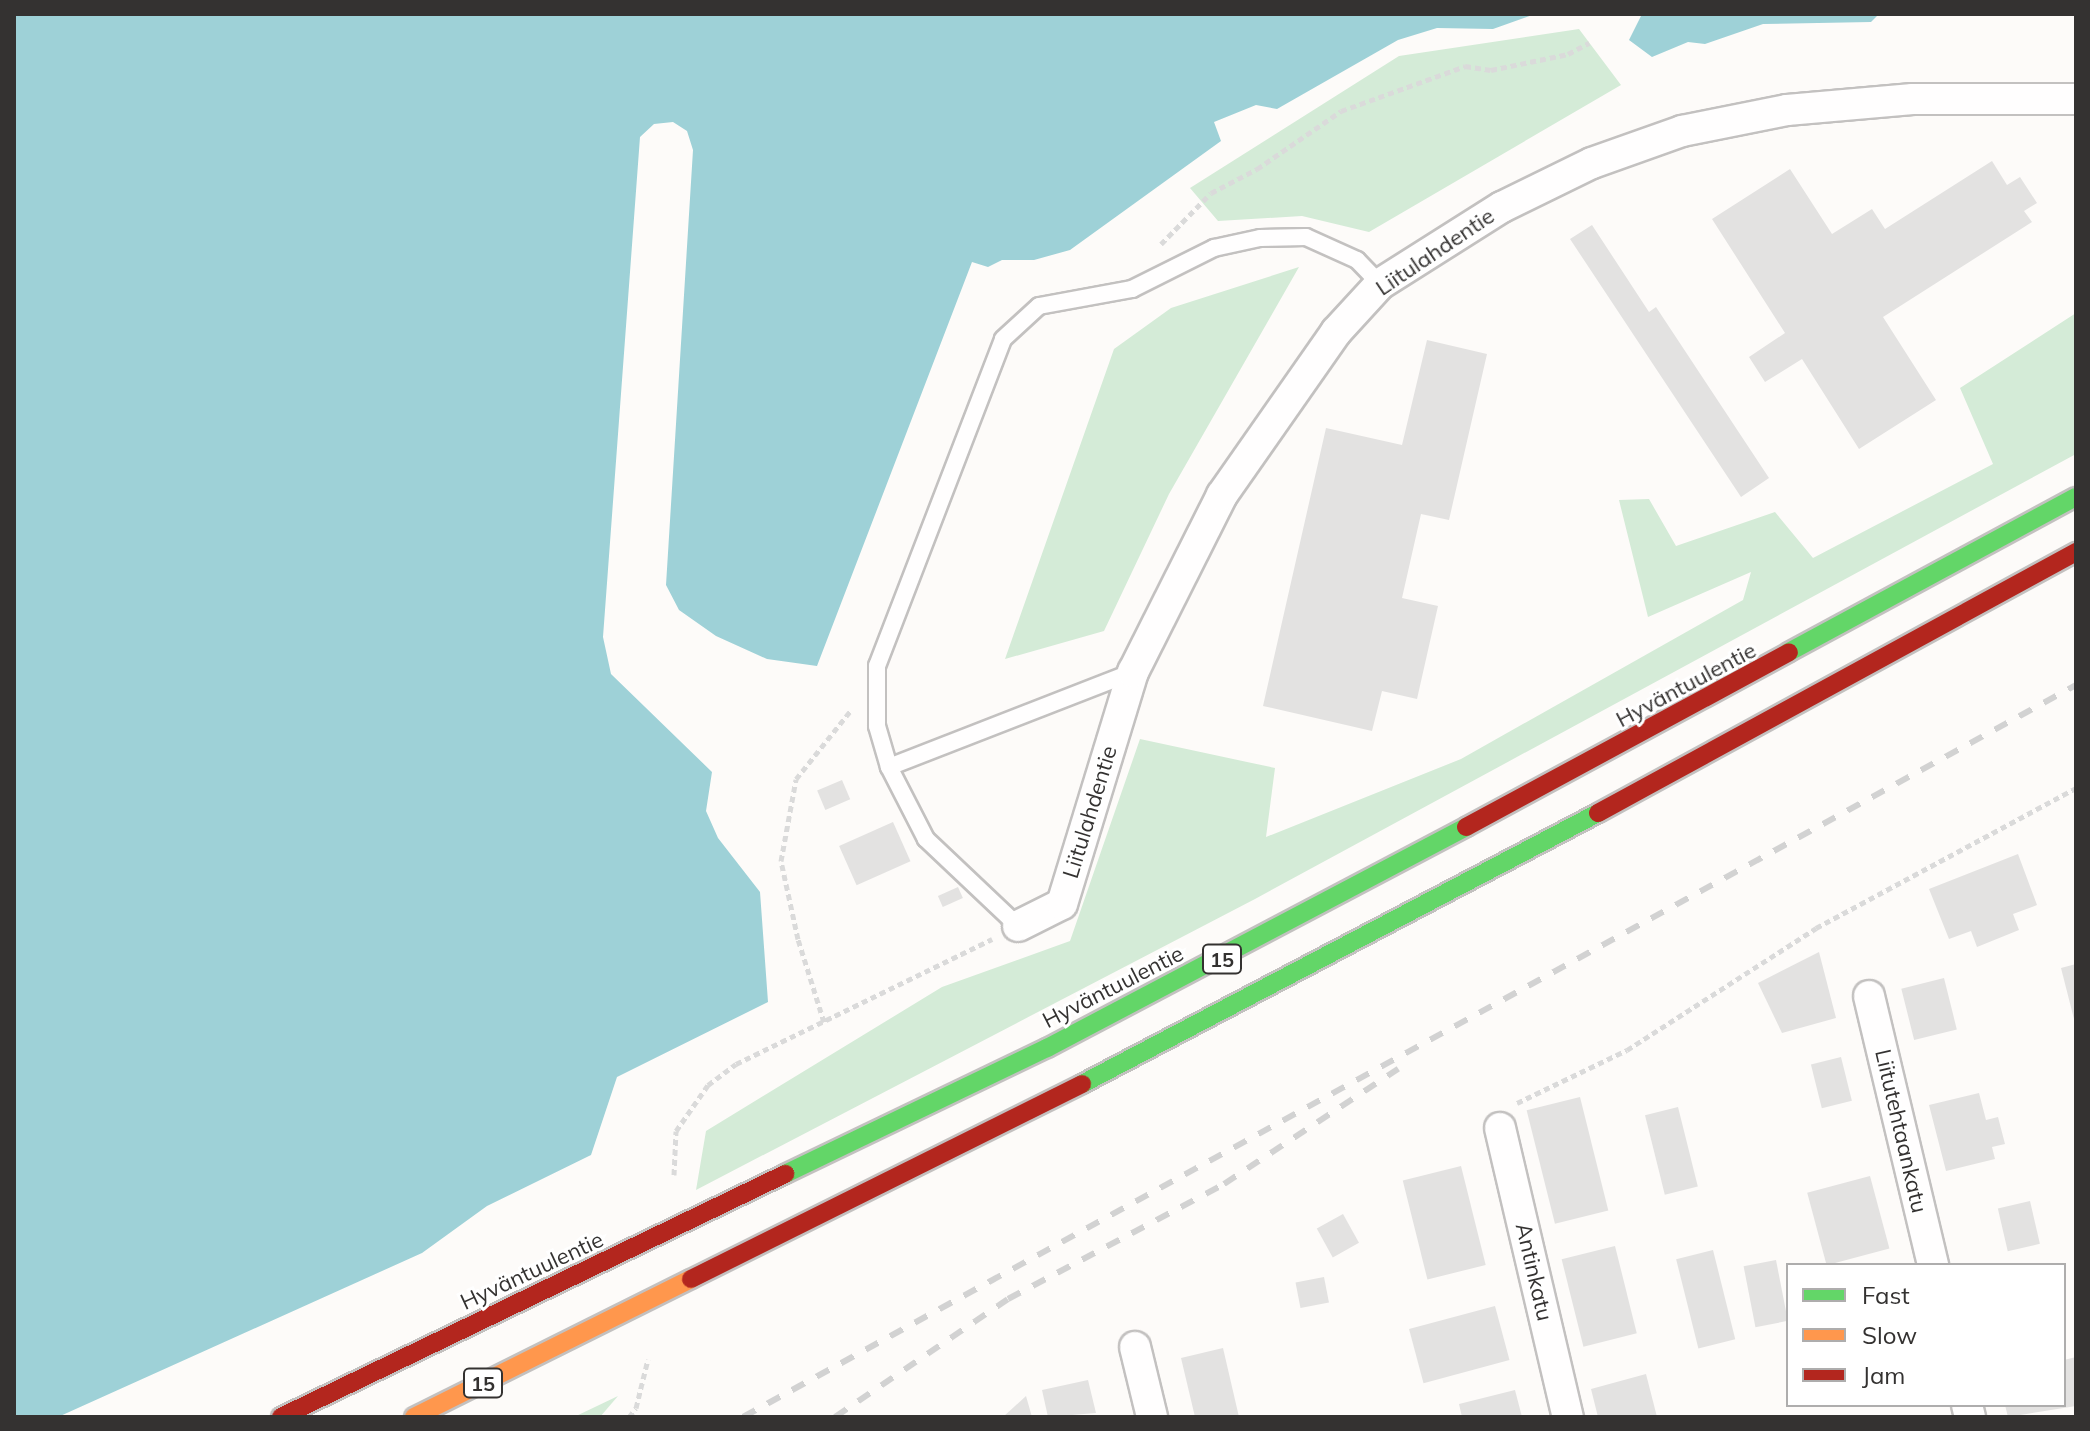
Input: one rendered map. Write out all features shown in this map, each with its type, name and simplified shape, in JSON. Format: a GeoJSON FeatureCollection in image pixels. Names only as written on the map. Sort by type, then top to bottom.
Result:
{"type":"FeatureCollection","features":[{"type":"Feature","properties":{"kind":"highway","name":"Hyväntuulentie"},"geometry":{"type":"LineString","coordinates":[[281,1417],[1047,1048],[1258,940],[2076,497]]}},
{"type":"Feature","properties":{"kind":"highway","name":"15"},"geometry":{"type":"LineString","coordinates":[[414,1417],[1069,1091],[1407,915],[2076,552]]}},
{"type":"Feature","properties":{"kind":"highway"},"geometry":{"type":"LineString","coordinates":[[476,1407],[552,1348]]}},
{"type":"Feature","properties":{"kind":"street","name":"Liitulahdentie"},"geometry":{"type":"LineString","coordinates":[[1018,926],[1062,904],[1133,672],[1222,495],[1336,332],[1380,284],[1502,207],[1592,163],[1682,131],[1787,110],[1913,99],[2076,99]]}},
{"type":"Feature","properties":{"kind":"street","name":"Liitutehtaankatu"},"geometry":{"type":"LineString","coordinates":[[1869,996],[1933,1263]]}},
{"type":"Feature","properties":{"kind":"street","name":"Antinkatu"},"geometry":{"type":"LineString","coordinates":[[1500,1128],[1568,1417]]}},
{"type":"Feature","properties":{"kind":"street"},"geometry":{"type":"LineString","coordinates":[[1135,1347],[1152,1417]]}},
{"type":"Feature","properties":{"kind":"lane"},"geometry":{"type":"LineString","coordinates":[[1018,926],[926,839],[889,767],[877,726],[877,666],[1003,339],[1039,306],[1132,289],[1214,248],[1260,238],[1306,237],[1357,260],[1380,284]]}},
{"type":"Feature","properties":{"kind":"lane"},"geometry":{"type":"LineString","coordinates":[[889,767],[1133,672]]}},
{"type":"Feature","properties":{"kind":"path"},"geometry":{"type":"LineString","coordinates":[[1156,249],[1211,193],[1257,169],[1341,111],[1465,66],[1491,70],[1568,54],[1589,43]]}},
{"type":"Feature","properties":{"kind":"path"},"geometry":{"type":"LineString","coordinates":[[824,1022],[798,939],[781,861],[784,827],[796,779],[836,723],[877,688]]}},
{"type":"Feature","properties":{"kind":"path"},"geometry":{"type":"LineString","coordinates":[[1500,1128],[1496,1117],[1535,1091],[1627,1050],[1816,928],[2076,788]]}},
{"type":"Feature","properties":{"kind":"path"},"geometry":{"type":"LineString","coordinates":[[674,1175],[676,1131],[708,1085],[736,1064],[1018,926]]}},
{"type":"Feature","properties":{"kind":"path"},"geometry":{"type":"LineString","coordinates":[[629,1417],[636,1408],[648,1359]]}},
{"type":"Feature","properties":{"kind":"green space"},"geometry":{"type":"Polygon","coordinates":[[[1579,29],[1621,85],[1369,232],[1302,216],[1218,221],[1190,188],[1399,56],[1579,29]]]}},
{"type":"Feature","properties":{"kind":"green space"},"geometry":{"type":"Polygon","coordinates":[[[1299,267],[1169,494],[1104,631],[1005,659],[1114,349],[1171,308],[1299,267]]]}},
{"type":"Feature","properties":{"kind":"green space"},"geometry":{"type":"Polygon","coordinates":[[[2076,313],[2076,454],[1255,899],[696,1190],[706,1131],[942,987],[1070,941],[1140,739],[1275,768],[1266,837],[1461,759],[1743,600],[1751,572],[1648,617],[1619,500],[1649,499],[1676,546],[1775,512],[1813,558],[1993,464],[1960,388],[2076,313]]]}},
{"type":"Feature","properties":{"kind":"green space"},"geometry":{"type":"Polygon","coordinates":[[[618,1396],[600,1417],[574,1417],[618,1396]]]}},
{"type":"Feature","properties":{"kind":"water"},"geometry":{"type":"Polygon","coordinates":[[[14,14],[1535,14],[1493,29],[1437,28],[1398,40],[1277,109],[1256,105],[1214,122],[1221,141],[1070,250],[1034,260],[1002,260],[988,267],[972,262],[817,666],[767,659],[716,636],[679,610],[666,585],[693,150],[687,131],[673,122],[654,124],[640,137],[603,637],[611,674],[712,772],[706,811],[718,838],[760,892],[768,1002],[617,1077],[591,1155],[487,1206],[422,1253],[58,1417],[14,1417],[14,14]]]}},
{"type":"Feature","properties":{"kind":"water"},"geometry":{"type":"Polygon","coordinates":[[[1642,14],[1879,14],[1871,22],[1763,24],[1705,44],[1688,42],[1652,57],[1629,40],[1642,14]]]}},
{"type":"Feature","properties":{"kind":"building"},"geometry":{"type":"Polygon","coordinates":[[[1992,161],[2007,185],[2020,177],[2037,203],[2024,211],[2032,222],[1883,317],[1936,400],[1859,449],[1802,359],[1765,382],[1749,357],[1785,333],[1712,219],[1790,169],[1832,234],[1872,209],[1885,229],[1992,161]]]}},
{"type":"Feature","properties":{"kind":"building"},"geometry":{"type":"Polygon","coordinates":[[[1592,225],[1649,312],[1656,307],[1769,478],[1741,497],[1570,239],[1592,225]]]}},
{"type":"Feature","properties":{"kind":"building"},"geometry":{"type":"Polygon","coordinates":[[[1427,340],[1487,354],[1449,520],[1421,514],[1402,598],[1438,606],[1417,699],[1382,691],[1372,731],[1263,706],[1326,428],[1402,445],[1427,340]]]}},
{"type":"Feature","properties":{"kind":"building"},"geometry":{"type":"Polygon","coordinates":[[[842,780],[850,799],[825,810],[817,791],[842,780]]]}},
{"type":"Feature","properties":{"kind":"building"},"geometry":{"type":"Polygon","coordinates":[[[893,822],[910,861],[857,885],[839,846],[893,822]]]}},
{"type":"Feature","properties":{"kind":"building"},"geometry":{"type":"Polygon","coordinates":[[[2018,854],[2037,905],[2013,914],[2019,930],[1977,947],[1971,931],[1949,939],[1929,889],[2018,854]]]}},
{"type":"Feature","properties":{"kind":"building"},"geometry":{"type":"Polygon","coordinates":[[[958,887],[963,898],[943,907],[938,896],[958,887]]]}},
{"type":"Feature","properties":{"kind":"building"},"geometry":{"type":"Polygon","coordinates":[[[1819,952],[1836,1018],[1782,1033],[1758,983],[1819,952]]]}},
{"type":"Feature","properties":{"kind":"building"},"geometry":{"type":"Polygon","coordinates":[[[2076,964],[2076,1023],[2075,1023],[2061,968],[2076,964]]]}},
{"type":"Feature","properties":{"kind":"building"},"geometry":{"type":"Polygon","coordinates":[[[1944,978],[1957,1029],[1914,1040],[1901,989],[1944,978]]]}},
{"type":"Feature","properties":{"kind":"building"},"geometry":{"type":"Polygon","coordinates":[[[1841,1057],[1852,1101],[1822,1108],[1811,1064],[1841,1057]]]}},
{"type":"Feature","properties":{"kind":"building"},"geometry":{"type":"Polygon","coordinates":[[[1979,1093],[1986,1120],[1998,1117],[2005,1144],[1992,1147],[1995,1159],[1946,1171],[1929,1105],[1979,1093]]]}},
{"type":"Feature","properties":{"kind":"building"},"geometry":{"type":"Polygon","coordinates":[[[1580,1097],[1608,1211],[1555,1224],[1527,1110],[1580,1097]]]}},
{"type":"Feature","properties":{"kind":"building"},"geometry":{"type":"Polygon","coordinates":[[[1678,1107],[1698,1187],[1665,1195],[1645,1115],[1678,1107]]]}},
{"type":"Feature","properties":{"kind":"building"},"geometry":{"type":"Polygon","coordinates":[[[1461,1166],[1486,1265],[1427,1279],[1403,1181],[1461,1166]]]}},
{"type":"Feature","properties":{"kind":"building"},"geometry":{"type":"Polygon","coordinates":[[[1870,1176],[1889,1248],[1826,1263],[1807,1193],[1870,1176]]]}},
{"type":"Feature","properties":{"kind":"building"},"geometry":{"type":"Polygon","coordinates":[[[2030,1201],[2040,1244],[2008,1251],[1998,1208],[2030,1201]]]}},
{"type":"Feature","properties":{"kind":"building"},"geometry":{"type":"Polygon","coordinates":[[[1343,1214],[1359,1243],[1333,1257],[1317,1229],[1343,1214]]]}},
{"type":"Feature","properties":{"kind":"building"},"geometry":{"type":"Polygon","coordinates":[[[1615,1246],[1637,1333],[1583,1347],[1562,1259],[1615,1246]]]}},
{"type":"Feature","properties":{"kind":"building"},"geometry":{"type":"Polygon","coordinates":[[[1713,1250],[1735,1339],[1698,1348],[1676,1259],[1713,1250]]]}},
{"type":"Feature","properties":{"kind":"building"},"geometry":{"type":"Polygon","coordinates":[[[1776,1260],[1786,1321],[1755,1327],[1744,1266],[1776,1260]]]}},
{"type":"Feature","properties":{"kind":"building"},"geometry":{"type":"Polygon","coordinates":[[[1324,1277],[1329,1303],[1300,1308],[1296,1283],[1324,1277]]]}},
{"type":"Feature","properties":{"kind":"building"},"geometry":{"type":"Polygon","coordinates":[[[1495,1306],[1509,1360],[1424,1383],[1409,1329],[1495,1306]]]}},
{"type":"Feature","properties":{"kind":"building"},"geometry":{"type":"Polygon","coordinates":[[[1223,1348],[1239,1417],[1195,1417],[1181,1358],[1223,1348]]]}},
{"type":"Feature","properties":{"kind":"building"},"geometry":{"type":"Polygon","coordinates":[[[2076,1357],[2076,1406],[2008,1417],[2006,1407],[2066,1407],[2066,1360],[2076,1357]]]}},
{"type":"Feature","properties":{"kind":"building"},"geometry":{"type":"Polygon","coordinates":[[[1646,1374],[1657,1417],[1598,1417],[1591,1389],[1646,1374]]]}},
{"type":"Feature","properties":{"kind":"building"},"geometry":{"type":"Polygon","coordinates":[[[1088,1380],[1096,1413],[1048,1417],[1042,1390],[1088,1380]]]}},
{"type":"Feature","properties":{"kind":"building"},"geometry":{"type":"Polygon","coordinates":[[[1515,1390],[1522,1417],[1462,1417],[1459,1404],[1515,1390]]]}},
{"type":"Feature","properties":{"kind":"building"},"geometry":{"type":"Polygon","coordinates":[[[1026,1396],[1032,1417],[1003,1417],[1026,1396]]]}},
{"type":"Feature","properties":{"kind":"railway"},"geometry":{"type":"LineString","coordinates":[[743,1417],[2076,685]]}},
{"type":"Feature","properties":{"kind":"railway"},"geometry":{"type":"LineString","coordinates":[[835,1417],[1008,1299],[1224,1184],[1398,1069]]}},
{"type":"Feature","properties":{"kind":"traffic: fast"},"geometry":{"type":"LineString","coordinates":[[1789,652],[2076,497]]}},
{"type":"Feature","properties":{"kind":"traffic: fast"},"geometry":{"type":"LineString","coordinates":[[1082,1084],[1598,813]]}},
{"type":"Feature","properties":{"kind":"traffic: fast"},"geometry":{"type":"LineString","coordinates":[[785,1174],[1047,1048],[1466,827]]}},
{"type":"Feature","properties":{"kind":"traffic: slow"},"geometry":{"type":"LineString","coordinates":[[414,1417],[691,1279]]}},
{"type":"Feature","properties":{"kind":"traffic: jam"},"geometry":{"type":"LineString","coordinates":[[1598,813],[2076,552]]}},
{"type":"Feature","properties":{"kind":"traffic: jam"},"geometry":{"type":"LineString","coordinates":[[1466,827],[1789,652]]}},
{"type":"Feature","properties":{"kind":"traffic: jam"},"geometry":{"type":"LineString","coordinates":[[691,1279],[1082,1084]]}},
{"type":"Feature","properties":{"kind":"traffic: jam"},"geometry":{"type":"LineString","coordinates":[[281,1417],[785,1174]]}}]}
